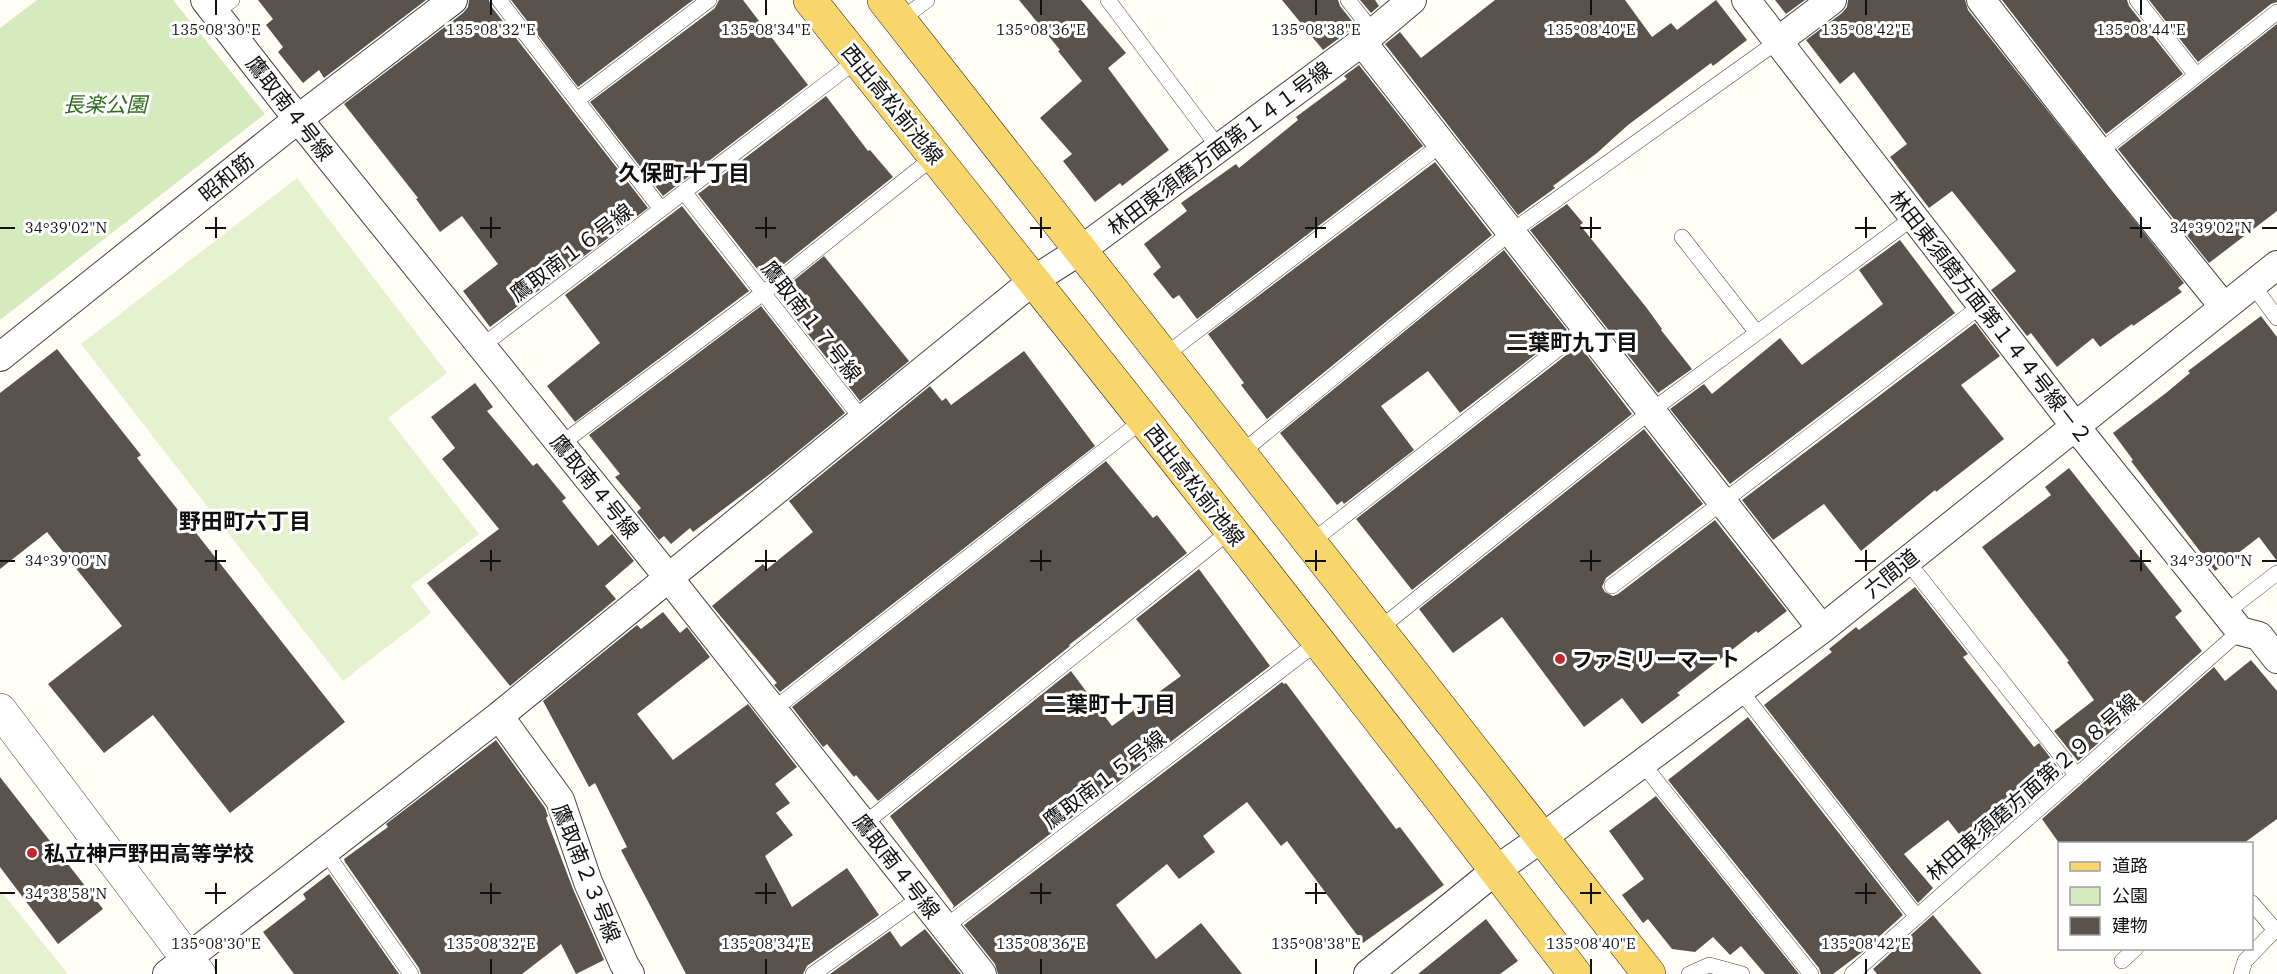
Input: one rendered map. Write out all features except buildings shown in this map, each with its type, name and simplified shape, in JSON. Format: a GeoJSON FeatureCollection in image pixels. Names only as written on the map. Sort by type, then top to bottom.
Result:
{"type":"FeatureCollection","features":[{"type":"Feature","properties":{"kind":"main road","name":"西出高松前池線"},"geometry":{"type":"LineString","coordinates":[[810,0],[1034,280],[1575,974]]}},
{"type":"Feature","properties":{"kind":"main road"},"geometry":{"type":"LineString","coordinates":[[892,10],[1649,974]]}},
{"type":"Feature","properties":{"kind":"street","name":"林田東須磨方面第１４１号線"},"geometry":{"type":"LineString","coordinates":[[184,969],[325,851],[499,716],[1034,280],[1081,250],[1219,148],[1368,37],[1412,0]]}},
{"type":"Feature","properties":{"kind":"street","name":"林田東須磨方面第１４４号線－２"},"geometry":{"type":"LineString","coordinates":[[1746,0],[2075,426],[2232,622]]}},
{"type":"Feature","properties":{"kind":"street"},"geometry":{"type":"LineString","coordinates":[[1778,41],[1832,0]]}},
{"type":"Feature","properties":{"kind":"street"},"geometry":{"type":"LineString","coordinates":[[1981,0],[2099,152],[2224,307]]}},
{"type":"Feature","properties":{"kind":"street","name":"昭和筋"},"geometry":{"type":"LineString","coordinates":[[0,357],[450,1]]}},
{"type":"Feature","properties":{"kind":"street","name":"鷹取南４号線"},"geometry":{"type":"LineString","coordinates":[[217,4],[298,119],[668,577],[981,974]]}},
{"type":"Feature","properties":{"kind":"street"},"geometry":{"type":"LineString","coordinates":[[1368,37],[1442,144],[1822,629]]}},
{"type":"Feature","properties":{"kind":"street","name":"六間道"},"geometry":{"type":"LineString","coordinates":[[1368,974],[1496,870],[1822,629],[2277,265]]}},
{"type":"Feature","properties":{"kind":"street"},"geometry":{"type":"LineString","coordinates":[[2232,622],[2259,636],[2277,659]]}},
{"type":"Feature","properties":{"kind":"street"},"geometry":{"type":"LineString","coordinates":[[0,710],[184,969]]}},
{"type":"Feature","properties":{"kind":"street","name":"鷹取南２３号線"},"geometry":{"type":"LineString","coordinates":[[499,716],[560,800],[621,970]]}},
{"type":"Feature","properties":{"kind":"lane"},"geometry":{"type":"LineString","coordinates":[[499,0],[662,209]]}},
{"type":"Feature","properties":{"kind":"lane"},"geometry":{"type":"LineString","coordinates":[[577,100],[709,0]]}},
{"type":"Feature","properties":{"kind":"lane"},"geometry":{"type":"LineString","coordinates":[[892,10],[927,0]]}},
{"type":"Feature","properties":{"kind":"lane"},"geometry":{"type":"LineString","coordinates":[[1108,0],[1219,148]]}},
{"type":"Feature","properties":{"kind":"lane"},"geometry":{"type":"LineString","coordinates":[[1348,0],[1368,37]]}},
{"type":"Feature","properties":{"kind":"lane"},"geometry":{"type":"LineString","coordinates":[[2137,0],[2196,75]]}},
{"type":"Feature","properties":{"kind":"lane"},"geometry":{"type":"LineString","coordinates":[[2099,152],[2277,12]]}},
{"type":"Feature","properties":{"kind":"lane"},"geometry":{"type":"LineString","coordinates":[[1240,453],[1511,232],[1778,41]]}},
{"type":"Feature","properties":{"kind":"lane","name":"鷹取南１６号線"},"geometry":{"type":"LineString","coordinates":[[482,346],[858,60]]}},
{"type":"Feature","properties":{"kind":"lane"},"geometry":{"type":"LineString","coordinates":[[1164,356],[1442,144]]}},
{"type":"Feature","properties":{"kind":"lane"},"geometry":{"type":"LineString","coordinates":[[561,444],[764,293],[935,156]]}},
{"type":"Feature","properties":{"kind":"lane","name":"鷹取南１７号線"},"geometry":{"type":"LineString","coordinates":[[684,192],[862,419]]}},
{"type":"Feature","properties":{"kind":"lane"},"geometry":{"type":"LineString","coordinates":[[1379,629],[1651,411],[1914,217]]}},
{"type":"Feature","properties":{"kind":"lane"},"geometry":{"type":"LineString","coordinates":[[1682,237],[1757,333]]}},
{"type":"Feature","properties":{"kind":"lane"},"geometry":{"type":"LineString","coordinates":[[2252,285],[2277,318]]}},
{"type":"Feature","properties":{"kind":"lane"},"geometry":{"type":"LineString","coordinates":[[1612,586],[1724,504],[1982,305]]}},
{"type":"Feature","properties":{"kind":"lane"},"geometry":{"type":"LineString","coordinates":[[1310,543],[1586,327]]}},
{"type":"Feature","properties":{"kind":"lane"},"geometry":{"type":"LineString","coordinates":[[773,710],[1143,420]]}},
{"type":"Feature","properties":{"kind":"lane"},"geometry":{"type":"LineString","coordinates":[[864,824],[1230,531]]}},
{"type":"Feature","properties":{"kind":"lane"},"geometry":{"type":"LineString","coordinates":[[1907,561],[2077,776]]}},
{"type":"Feature","properties":{"kind":"lane","name":"林田東須磨方面第２９８号線"},"geometry":{"type":"LineString","coordinates":[[1852,974],[2077,776],[2232,622],[2277,573]]}},
{"type":"Feature","properties":{"kind":"lane","name":"鷹取南１５号線"},"geometry":{"type":"LineString","coordinates":[[945,927],[1318,642]]}},
{"type":"Feature","properties":{"kind":"lane"},"geometry":{"type":"LineString","coordinates":[[1740,690],[1917,917]]}},
{"type":"Feature","properties":{"kind":"lane"},"geometry":{"type":"LineString","coordinates":[[1642,763],[1811,974]]}},
{"type":"Feature","properties":{"kind":"lane"},"geometry":{"type":"LineString","coordinates":[[325,851],[411,974]]}},
{"type":"Feature","properties":{"kind":"lane"},"geometry":{"type":"LineString","coordinates":[[813,974],[921,897]]}},
{"type":"Feature","properties":{"kind":"lane"},"geometry":{"type":"LineString","coordinates":[[2241,974],[2245,961],[2276,929],[2253,904]]}},
{"type":"Feature","properties":{"kind":"lane"},"geometry":{"type":"LineString","coordinates":[[2122,961],[2134,950]]}},
{"type":"Feature","properties":{"kind":"lane"},"geometry":{"type":"LineString","coordinates":[[1689,974],[1709,965],[1742,974]]}},
{"type":"Feature","properties":{"kind":"green space","name":"長楽公園"},"geometry":{"type":"Polygon","coordinates":[[[37,0],[173,0],[265,114],[0,320],[0,28],[37,0]]]}},
{"type":"Feature","properties":{"kind":"green space"},"geometry":{"type":"Polygon","coordinates":[[[297,178],[447,373],[388,418],[479,534],[411,586],[431,613],[343,681],[81,344],[297,178]]]}},
{"type":"Feature","properties":{"kind":"green space"},"geometry":{"type":"Polygon","coordinates":[[[0,890],[68,974],[0,974],[0,890]]]}},
{"type":"Feature","properties":{"kind":"place","name":"ファミリーマート"},"geometry":{"type":"Point","coordinates":[1560,659]}},
{"type":"Feature","properties":{"kind":"place","name":"私立神戸野田高等学校"},"geometry":{"type":"Point","coordinates":[32,853]}},
{"type":"Feature","properties":{"kind":"district","name":"久保町十丁目"},"geometry":{"type":"Point","coordinates":[684,172]}},
{"type":"Feature","properties":{"kind":"district","name":"二葉町九丁目"},"geometry":{"type":"Point","coordinates":[1572,341]}},
{"type":"Feature","properties":{"kind":"district","name":"野田町六丁目"},"geometry":{"type":"Point","coordinates":[245,520]}},
{"type":"Feature","properties":{"kind":"district","name":"二葉町十丁目"},"geometry":{"type":"Point","coordinates":[1110,703]}}]}
